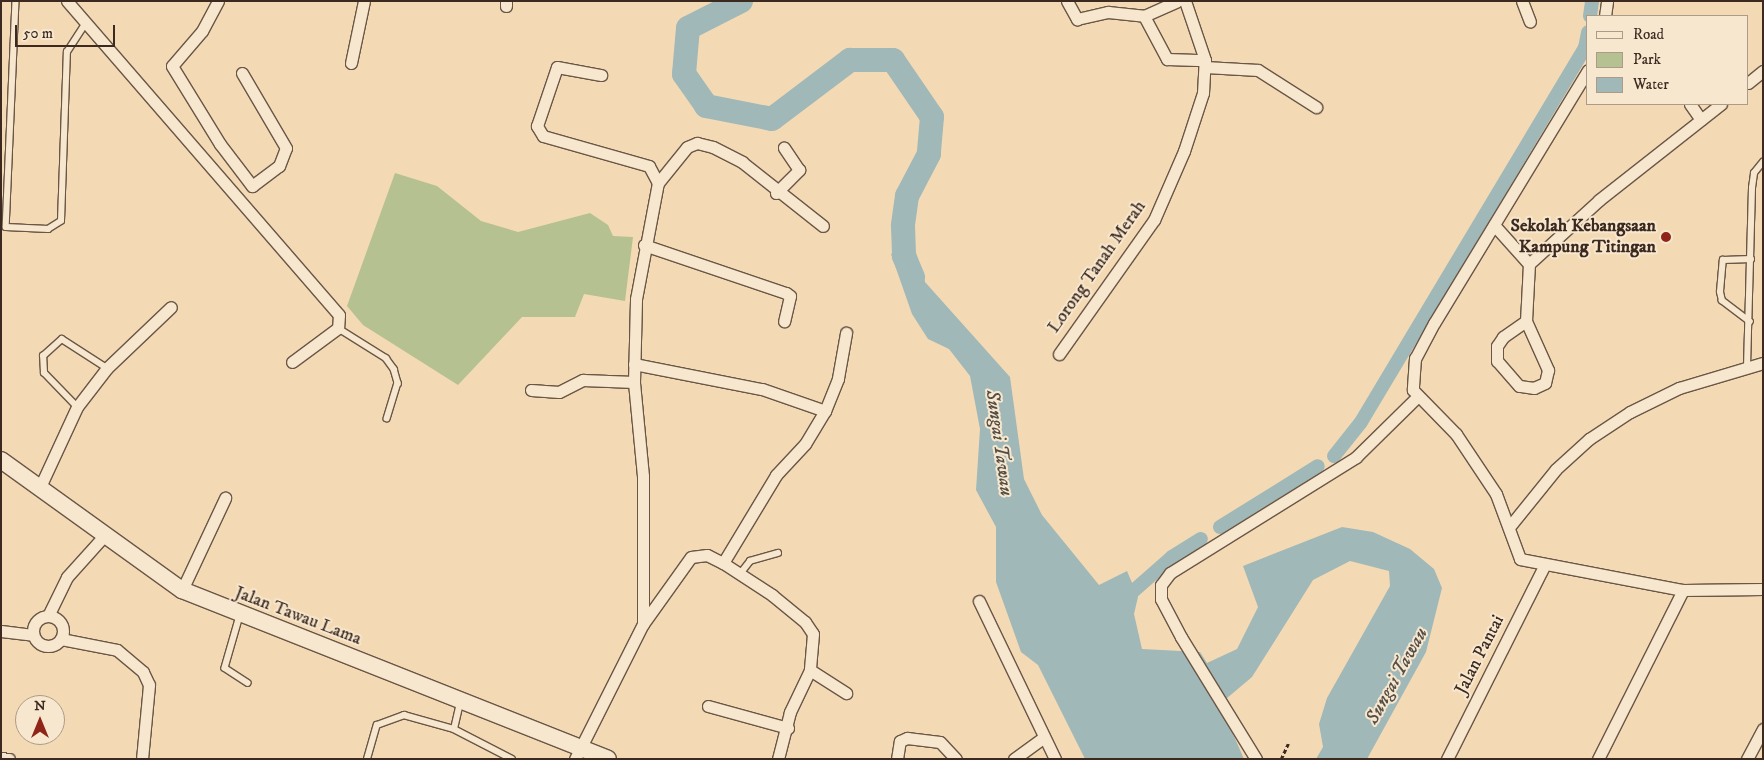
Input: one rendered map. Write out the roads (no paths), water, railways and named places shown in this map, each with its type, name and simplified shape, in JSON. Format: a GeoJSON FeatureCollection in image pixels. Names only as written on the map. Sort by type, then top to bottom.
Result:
{"type":"FeatureCollection","features":[{"type":"Feature","properties":{"kind":"street"},"geometry":{"type":"LineString","coordinates":[[67,1],[339,315],[338,328],[292,362]]}},
{"type":"Feature","properties":{"kind":"street"},"geometry":{"type":"LineString","coordinates":[[218,1],[202,31],[172,66],[220,144],[252,186],[279,166],[286,148],[242,73]]}},
{"type":"Feature","properties":{"kind":"street"},"geometry":{"type":"LineString","coordinates":[[351,62],[364,1]]}},
{"type":"Feature","properties":{"kind":"street"},"geometry":{"type":"LineString","coordinates":[[1067,1],[1077,19],[1108,12],[1144,16],[1177,1]]}},
{"type":"Feature","properties":{"kind":"street","name":"Lorong Tanah Merah"},"geometry":{"type":"LineString","coordinates":[[1059,354],[1154,220],[1196,117],[1205,64],[1185,1]]}},
{"type":"Feature","properties":{"kind":"street"},"geometry":{"type":"LineString","coordinates":[[1522,1],[1530,22]]}},
{"type":"Feature","properties":{"kind":"street"},"geometry":{"type":"LineString","coordinates":[[1605,15],[1607,1]]}},
{"type":"Feature","properties":{"kind":"street"},"geometry":{"type":"LineString","coordinates":[[1144,16],[1167,59],[1258,70],[1316,107]]}},
{"type":"Feature","properties":{"kind":"street"},"geometry":{"type":"LineString","coordinates":[[601,75],[557,66],[537,126],[543,136],[649,166],[658,183]]}},
{"type":"Feature","properties":{"kind":"street"},"geometry":{"type":"LineString","coordinates":[[1749,82],[1763,71]]}},
{"type":"Feature","properties":{"kind":"street"},"geometry":{"type":"LineString","coordinates":[[1586,73],[1415,358],[1417,397],[1456,434],[1496,494],[1510,526],[1513,550],[1520,558],[1544,566],[1683,590],[1763,589]]}},
{"type":"Feature","properties":{"kind":"street"},"geometry":{"type":"LineString","coordinates":[[1691,105],[1701,120]]}},
{"type":"Feature","properties":{"kind":"street"},"geometry":{"type":"LineString","coordinates":[[1526,321],[1503,337],[1497,346],[1497,361],[1519,386],[1534,388],[1546,383],[1548,370],[1526,321],[1529,264],[1599,200],[1720,105]]}},
{"type":"Feature","properties":{"kind":"street"},"geometry":{"type":"LineString","coordinates":[[643,624],[643,476],[634,364],[644,245],[658,183],[687,147],[697,144],[728,152],[776,193],[824,226]]}},
{"type":"Feature","properties":{"kind":"street"},"geometry":{"type":"LineString","coordinates":[[776,193],[799,170],[784,148]]}},
{"type":"Feature","properties":{"kind":"street"},"geometry":{"type":"LineString","coordinates":[[1494,225],[1529,264]]}},
{"type":"Feature","properties":{"kind":"street"},"geometry":{"type":"LineString","coordinates":[[644,245],[786,293],[790,296],[784,320]]}},
{"type":"Feature","properties":{"kind":"street"},"geometry":{"type":"LineString","coordinates":[[40,487],[77,407],[107,368],[171,307]]}},
{"type":"Feature","properties":{"kind":"street"},"geometry":{"type":"LineString","coordinates":[[723,563],[776,474],[805,444],[825,411],[838,378],[846,333]]}},
{"type":"Feature","properties":{"kind":"street"},"geometry":{"type":"LineString","coordinates":[[1510,526],[1556,469],[1589,439],[1679,388],[1763,363]]}},
{"type":"Feature","properties":{"kind":"street"},"geometry":{"type":"LineString","coordinates":[[634,364],[762,388],[825,411]]}},
{"type":"Feature","properties":{"kind":"street"},"geometry":{"type":"LineString","coordinates":[[531,390],[559,392],[583,380],[634,382]]}},
{"type":"Feature","properties":{"kind":"street"},"geometry":{"type":"LineString","coordinates":[[1256,759],[1214,685],[1199,664],[1161,599],[1161,585],[1170,574],[1349,462],[1417,397]]}},
{"type":"Feature","properties":{"kind":"street","name":"Jalan Tawau Lama"},"geometry":{"type":"LineString","coordinates":[[1,460],[40,487],[103,537],[182,590],[240,616],[460,701],[578,754],[608,759]]}},
{"type":"Feature","properties":{"kind":"street"},"geometry":{"type":"LineString","coordinates":[[182,590],[225,498]]}},
{"type":"Feature","properties":{"kind":"street"},"geometry":{"type":"LineString","coordinates":[[33,635],[36,621],[48,616],[67,577],[103,537]]}},
{"type":"Feature","properties":{"kind":"street"},"geometry":{"type":"LineString","coordinates":[[578,754],[643,624],[690,557],[707,555],[740,574],[810,627],[814,641],[810,670],[790,712],[788,728],[778,759]]}},
{"type":"Feature","properties":{"kind":"street","name":"Jalan Pantai"},"geometry":{"type":"LineString","coordinates":[[1447,759],[1544,566]]}},
{"type":"Feature","properties":{"kind":"street"},"geometry":{"type":"LineString","coordinates":[[1598,759],[1683,590]]}},
{"type":"Feature","properties":{"kind":"street"},"geometry":{"type":"LineString","coordinates":[[979,601],[1055,759]]}},
{"type":"Feature","properties":{"kind":"street"},"geometry":{"type":"LineString","coordinates":[[48,616],[61,624],[60,639]]}},
{"type":"Feature","properties":{"kind":"street"},"geometry":{"type":"LineString","coordinates":[[1,631],[33,635],[48,646],[60,639],[117,650],[143,672],[149,685],[142,759]]}},
{"type":"Feature","properties":{"kind":"street"},"geometry":{"type":"LineString","coordinates":[[810,670],[846,693]]}},
{"type":"Feature","properties":{"kind":"street"},"geometry":{"type":"LineString","coordinates":[[708,706],[788,728]]}},
{"type":"Feature","properties":{"kind":"street"},"geometry":{"type":"LineString","coordinates":[[1747,759],[1763,729]]}},
{"type":"Feature","properties":{"kind":"street"},"geometry":{"type":"LineString","coordinates":[[1014,759],[1044,737]]}},
{"type":"Feature","properties":{"kind":"street"},"geometry":{"type":"LineString","coordinates":[[897,759],[900,741],[907,738],[940,742],[956,759]]}},
{"type":"Feature","properties":{"kind":"street"},"geometry":{"type":"LineString","coordinates":[[1,758],[9,759]]}},
{"type":"Feature","properties":{"kind":"lane"},"geometry":{"type":"LineString","coordinates":[[16,1],[4,227],[48,229],[61,221],[67,52],[86,23]]}},
{"type":"Feature","properties":{"kind":"lane"},"geometry":{"type":"LineString","coordinates":[[1747,367],[1750,322],[1752,188],[1754,173],[1763,162]]}},
{"type":"Feature","properties":{"kind":"lane"},"geometry":{"type":"LineString","coordinates":[[1750,322],[1722,301],[1720,292],[1723,260],[1751,258]]}},
{"type":"Feature","properties":{"kind":"lane"},"geometry":{"type":"LineString","coordinates":[[338,328],[386,358],[394,369],[398,383],[387,418]]}},
{"type":"Feature","properties":{"kind":"lane"},"geometry":{"type":"LineString","coordinates":[[77,407],[44,373],[43,356],[62,339],[107,368]]}},
{"type":"Feature","properties":{"kind":"lane"},"geometry":{"type":"LineString","coordinates":[[740,574],[750,561],[778,554]]}},
{"type":"Feature","properties":{"kind":"lane"},"geometry":{"type":"LineString","coordinates":[[240,616],[225,668],[248,683]]}},
{"type":"Feature","properties":{"kind":"lane"},"geometry":{"type":"LineString","coordinates":[[454,729],[460,701]]}},
{"type":"Feature","properties":{"kind":"lane"},"geometry":{"type":"LineString","coordinates":[[367,759],[376,725],[389,717],[404,715],[454,729],[512,759]]}},
{"type":"Feature","properties":{"kind":"water"},"geometry":{"type":"Polygon","coordinates":[[[912,240],[925,282],[1010,377],[1024,479],[1042,515],[1099,585],[1127,571],[1138,597],[1134,614],[1142,649],[1200,652],[1207,663],[1237,649],[1258,607],[1243,566],[1342,527],[1373,532],[1410,549],[1434,569],[1442,588],[1426,652],[1367,759],[1316,759],[1323,747],[1319,724],[1327,698],[1390,586],[1389,571],[1350,561],[1313,580],[1252,677],[1220,704],[1244,759],[1085,759],[1038,665],[1021,652],[996,582],[996,527],[976,490],[980,429],[970,376],[949,349],[928,339],[912,314],[891,254],[912,240]]]}},
{"type":"Feature","properties":{"kind":"waterway","name":"Sungai Tawau"},"geometry":{"type":"LineString","coordinates":[[741,1],[688,28],[684,74],[706,106],[772,119],[850,60],[893,60],[932,117],[929,154],[907,196],[903,226],[904,256],[913,277]]}},
{"type":"Feature","properties":{"kind":"waterway"},"geometry":{"type":"LineString","coordinates":[[1590,15],[1592,1]]}},
{"type":"Feature","properties":{"kind":"waterway"},"geometry":{"type":"LineString","coordinates":[[1334,456],[1361,422],[1585,48],[1586,43]]}},
{"type":"Feature","properties":{"kind":"waterway"},"geometry":{"type":"LineString","coordinates":[[1220,527],[1318,466]]}},
{"type":"Feature","properties":{"kind":"waterway"},"geometry":{"type":"LineString","coordinates":[[1122,601],[1172,557],[1201,539]]}},
{"type":"Feature","properties":{"kind":"place","name":"Sekolah Kebangsaan Kampung Titingan"},"geometry":{"type":"Point","coordinates":[1666,237]}}]}
